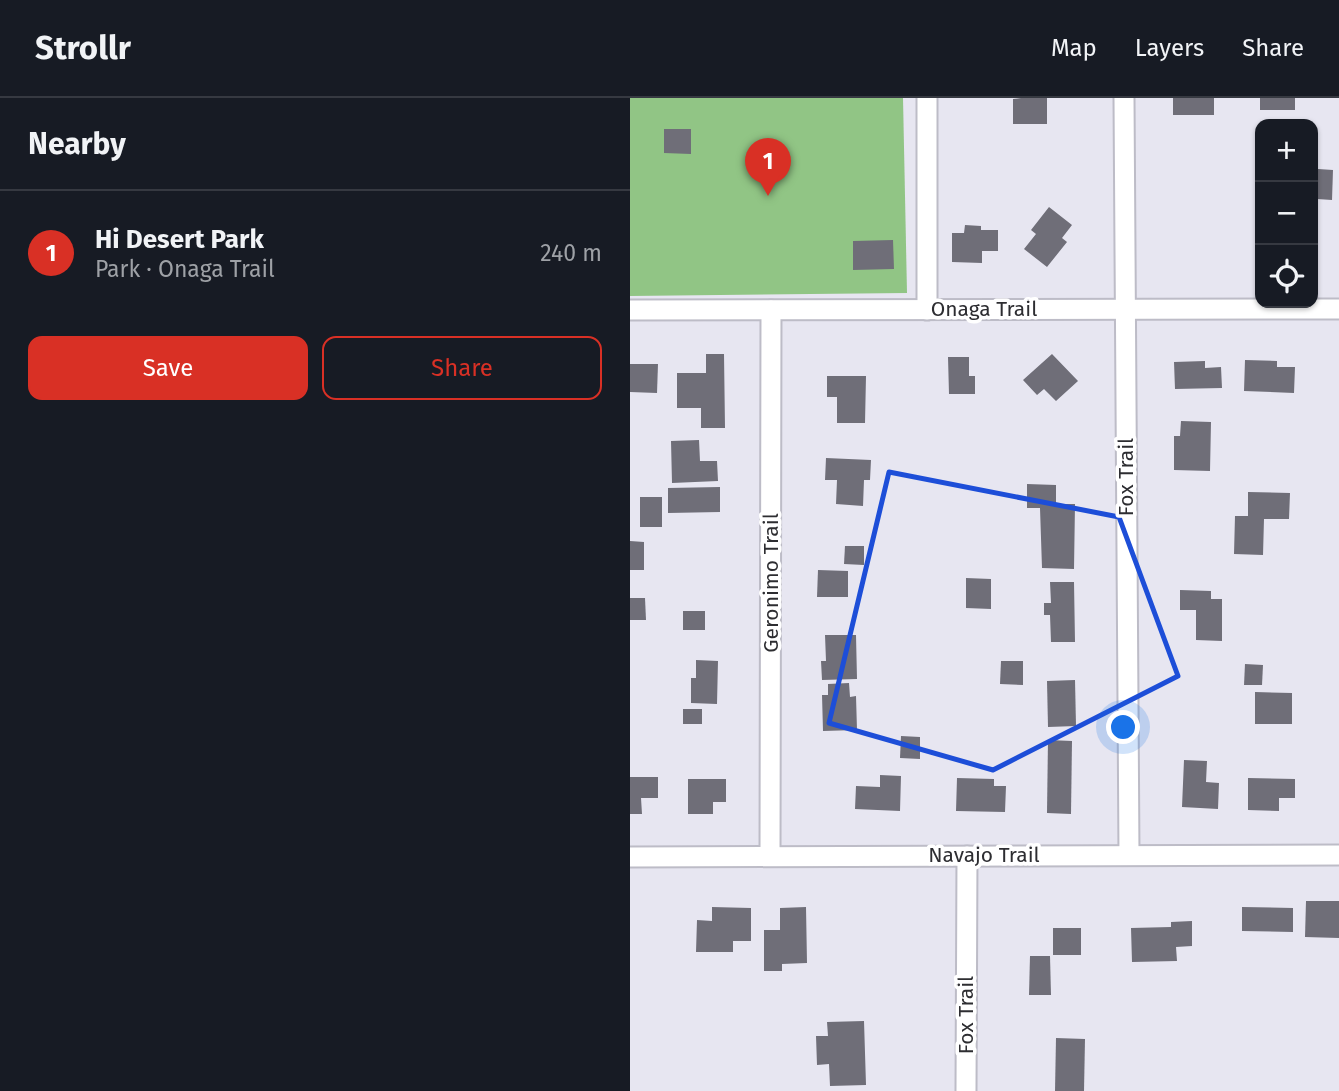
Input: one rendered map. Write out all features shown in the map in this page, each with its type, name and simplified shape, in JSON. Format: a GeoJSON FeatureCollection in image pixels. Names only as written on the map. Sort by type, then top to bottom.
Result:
{"type":"FeatureCollection","features":[{"type":"Feature","properties":{"kind":"street"},"geometry":{"type":"LineString","coordinates":[[927,98],[927,310]]}},
{"type":"Feature","properties":{"kind":"street","name":"Fox Trail"},"geometry":{"type":"LineString","coordinates":[[1124,98],[1129,855]]}},
{"type":"Feature","properties":{"kind":"street","name":"Onaga Trail"},"geometry":{"type":"LineString","coordinates":[[630,310],[1339,309]]}},
{"type":"Feature","properties":{"kind":"street","name":"Geronimo Trail"},"geometry":{"type":"LineString","coordinates":[[770,856],[771,310]]}},
{"type":"Feature","properties":{"kind":"street","name":"Navajo Trail"},"geometry":{"type":"LineString","coordinates":[[630,857],[1339,855]]}},
{"type":"Feature","properties":{"kind":"street","name":"Fox Trail"},"geometry":{"type":"LineString","coordinates":[[966,1091],[967,856]]}},
{"type":"Feature","properties":{"kind":"highlighted area"},"geometry":{"type":"Polygon","coordinates":[[[889,472],[1119,517],[1178,676],[993,770],[829,723],[889,472]]]}},
{"type":"Feature","properties":{"kind":"green space"},"geometry":{"type":"Polygon","coordinates":[[[630,98],[903,98],[907,293],[630,296],[630,98]]]}},
{"type":"Feature","properties":{"kind":"building"},"geometry":{"type":"Polygon","coordinates":[[[1047,98],[1047,124],[1013,124],[1013,99],[1047,98]]]}},
{"type":"Feature","properties":{"kind":"building"},"geometry":{"type":"Polygon","coordinates":[[[1173,98],[1214,98],[1214,115],[1173,115],[1173,98]]]}},
{"type":"Feature","properties":{"kind":"building"},"geometry":{"type":"Polygon","coordinates":[[[1260,98],[1295,98],[1295,110],[1260,110],[1260,98]]]}},
{"type":"Feature","properties":{"kind":"building"},"geometry":{"type":"Polygon","coordinates":[[[664,129],[691,129],[691,154],[664,153],[664,129]]]}},
{"type":"Feature","properties":{"kind":"building"},"geometry":{"type":"Polygon","coordinates":[[[1318,169],[1333,170],[1332,200],[1318,199],[1318,169]]]}},
{"type":"Feature","properties":{"kind":"building"},"geometry":{"type":"Polygon","coordinates":[[[1049,207],[1072,225],[1062,238],[1067,242],[1047,267],[1024,249],[1036,234],[1031,230],[1049,207]]]}},
{"type":"Feature","properties":{"kind":"building"},"geometry":{"type":"Polygon","coordinates":[[[965,225],[981,226],[981,230],[998,230],[998,251],[982,251],[982,263],[952,262],[952,233],[964,233],[965,225]]]}},
{"type":"Feature","properties":{"kind":"building"},"geometry":{"type":"Polygon","coordinates":[[[893,240],[894,269],[853,270],[853,241],[893,240]]]}},
{"type":"Feature","properties":{"kind":"building"},"geometry":{"type":"Polygon","coordinates":[[[706,354],[724,354],[725,428],[701,428],[701,408],[677,408],[677,373],[706,373],[706,354]]]}},
{"type":"Feature","properties":{"kind":"building"},"geometry":{"type":"Polygon","coordinates":[[[1052,354],[1078,381],[1056,401],[1044,389],[1037,395],[1023,380],[1052,354]]]}},
{"type":"Feature","properties":{"kind":"building"},"geometry":{"type":"Polygon","coordinates":[[[948,357],[969,357],[969,376],[975,376],[975,394],[949,394],[948,357]]]}},
{"type":"Feature","properties":{"kind":"building"},"geometry":{"type":"Polygon","coordinates":[[[1245,360],[1277,361],[1277,367],[1295,367],[1294,393],[1244,391],[1245,360]]]}},
{"type":"Feature","properties":{"kind":"building"},"geometry":{"type":"Polygon","coordinates":[[[1205,361],[1205,368],[1221,367],[1222,388],[1175,389],[1174,362],[1205,361]]]}},
{"type":"Feature","properties":{"kind":"building"},"geometry":{"type":"Polygon","coordinates":[[[630,364],[658,364],[657,393],[630,392],[630,364]]]}},
{"type":"Feature","properties":{"kind":"building"},"geometry":{"type":"Polygon","coordinates":[[[827,376],[866,376],[865,423],[837,423],[837,397],[827,397],[827,376]]]}},
{"type":"Feature","properties":{"kind":"building"},"geometry":{"type":"Polygon","coordinates":[[[1181,421],[1211,422],[1210,471],[1174,470],[1174,436],[1180,436],[1181,421]]]}},
{"type":"Feature","properties":{"kind":"building"},"geometry":{"type":"Polygon","coordinates":[[[699,440],[700,461],[717,461],[718,481],[672,483],[671,441],[699,440]]]}},
{"type":"Feature","properties":{"kind":"building"},"geometry":{"type":"Polygon","coordinates":[[[826,458],[871,460],[870,480],[864,480],[863,506],[836,504],[837,480],[825,480],[826,458]]]}},
{"type":"Feature","properties":{"kind":"building"},"geometry":{"type":"Polygon","coordinates":[[[1027,484],[1056,485],[1056,504],[1075,504],[1074,569],[1042,568],[1040,508],[1027,508],[1027,484]]]}},
{"type":"Feature","properties":{"kind":"building"},"geometry":{"type":"Polygon","coordinates":[[[720,487],[720,512],[668,513],[668,488],[720,487]]]}},
{"type":"Feature","properties":{"kind":"building"},"geometry":{"type":"Polygon","coordinates":[[[1248,492],[1290,493],[1289,519],[1264,519],[1263,555],[1234,554],[1235,516],[1248,516],[1248,492]]]}},
{"type":"Feature","properties":{"kind":"building"},"geometry":{"type":"Polygon","coordinates":[[[640,497],[662,497],[662,527],[640,527],[640,497]]]}},
{"type":"Feature","properties":{"kind":"building"},"geometry":{"type":"Polygon","coordinates":[[[630,541],[644,542],[644,570],[630,570],[630,541]]]}},
{"type":"Feature","properties":{"kind":"building"},"geometry":{"type":"Polygon","coordinates":[[[845,546],[864,546],[864,565],[844,564],[845,546]]]}},
{"type":"Feature","properties":{"kind":"building"},"geometry":{"type":"Polygon","coordinates":[[[818,570],[848,571],[848,597],[817,597],[818,570]]]}},
{"type":"Feature","properties":{"kind":"building"},"geometry":{"type":"Polygon","coordinates":[[[966,578],[991,579],[991,609],[966,608],[966,578]]]}},
{"type":"Feature","properties":{"kind":"building"},"geometry":{"type":"Polygon","coordinates":[[[1050,582],[1074,582],[1075,642],[1051,642],[1050,615],[1044,615],[1044,603],[1051,603],[1050,582]]]}},
{"type":"Feature","properties":{"kind":"building"},"geometry":{"type":"Polygon","coordinates":[[[1180,590],[1211,591],[1211,599],[1222,599],[1222,641],[1196,640],[1196,610],[1180,610],[1180,590]]]}},
{"type":"Feature","properties":{"kind":"building"},"geometry":{"type":"Polygon","coordinates":[[[630,598],[645,598],[646,620],[630,620],[630,598]]]}},
{"type":"Feature","properties":{"kind":"building"},"geometry":{"type":"Polygon","coordinates":[[[683,611],[705,611],[705,630],[683,630],[683,611]]]}},
{"type":"Feature","properties":{"kind":"building"},"geometry":{"type":"Polygon","coordinates":[[[825,635],[856,635],[857,679],[822,680],[821,661],[826,661],[825,635]]]}},
{"type":"Feature","properties":{"kind":"building"},"geometry":{"type":"Polygon","coordinates":[[[696,660],[718,661],[717,704],[691,703],[691,678],[696,678],[696,660]]]}},
{"type":"Feature","properties":{"kind":"building"},"geometry":{"type":"Polygon","coordinates":[[[1001,661],[1023,661],[1023,685],[1000,684],[1001,661]]]}},
{"type":"Feature","properties":{"kind":"building"},"geometry":{"type":"Polygon","coordinates":[[[1245,664],[1263,665],[1262,685],[1244,685],[1245,664]]]}},
{"type":"Feature","properties":{"kind":"building"},"geometry":{"type":"Polygon","coordinates":[[[1075,680],[1076,726],[1048,727],[1047,681],[1075,680]]]}},
{"type":"Feature","properties":{"kind":"building"},"geometry":{"type":"Polygon","coordinates":[[[849,683],[850,697],[856,696],[857,730],[823,731],[822,695],[828,695],[828,684],[849,683]]]}},
{"type":"Feature","properties":{"kind":"building"},"geometry":{"type":"Polygon","coordinates":[[[1255,692],[1292,693],[1292,724],[1255,724],[1255,692]]]}},
{"type":"Feature","properties":{"kind":"building"},"geometry":{"type":"Polygon","coordinates":[[[683,709],[702,709],[702,724],[683,724],[683,709]]]}},
{"type":"Feature","properties":{"kind":"building"},"geometry":{"type":"Polygon","coordinates":[[[901,736],[920,737],[920,759],[900,758],[901,736]]]}},
{"type":"Feature","properties":{"kind":"building"},"geometry":{"type":"Polygon","coordinates":[[[1048,740],[1072,741],[1071,814],[1047,813],[1048,740]]]}},
{"type":"Feature","properties":{"kind":"building"},"geometry":{"type":"Polygon","coordinates":[[[1184,760],[1207,761],[1206,782],[1219,783],[1218,809],[1182,807],[1184,760]]]}},
{"type":"Feature","properties":{"kind":"building"},"geometry":{"type":"Polygon","coordinates":[[[880,775],[901,776],[900,811],[855,809],[856,786],[880,787],[880,775]]]}},
{"type":"Feature","properties":{"kind":"building"},"geometry":{"type":"Polygon","coordinates":[[[630,777],[658,777],[658,798],[641,798],[642,814],[630,814],[630,777]]]}},
{"type":"Feature","properties":{"kind":"building"},"geometry":{"type":"Polygon","coordinates":[[[957,778],[994,779],[994,786],[1006,786],[1005,812],[956,811],[957,778]]]}},
{"type":"Feature","properties":{"kind":"building"},"geometry":{"type":"Polygon","coordinates":[[[1248,778],[1295,779],[1295,798],[1279,798],[1279,811],[1248,810],[1248,778]]]}},
{"type":"Feature","properties":{"kind":"building"},"geometry":{"type":"Polygon","coordinates":[[[688,779],[726,779],[726,802],[713,802],[713,814],[688,814],[688,779]]]}},
{"type":"Feature","properties":{"kind":"building"},"geometry":{"type":"Polygon","coordinates":[[[1306,901],[1339,901],[1339,938],[1305,937],[1306,901]]]}},
{"type":"Feature","properties":{"kind":"building"},"geometry":{"type":"Polygon","coordinates":[[[712,907],[751,908],[751,941],[733,941],[733,952],[696,952],[697,920],[712,921],[712,907]]]}},
{"type":"Feature","properties":{"kind":"building"},"geometry":{"type":"Polygon","coordinates":[[[806,907],[807,963],[782,964],[782,971],[764,971],[764,930],[780,930],[780,908],[806,907]]]}},
{"type":"Feature","properties":{"kind":"building"},"geometry":{"type":"Polygon","coordinates":[[[1242,907],[1293,908],[1293,932],[1242,931],[1242,907]]]}},
{"type":"Feature","properties":{"kind":"building"},"geometry":{"type":"Polygon","coordinates":[[[1192,921],[1192,946],[1176,947],[1177,961],[1132,962],[1131,928],[1171,927],[1171,922],[1192,921]]]}},
{"type":"Feature","properties":{"kind":"building"},"geometry":{"type":"Polygon","coordinates":[[[1053,928],[1081,928],[1081,955],[1053,955],[1053,928]]]}},
{"type":"Feature","properties":{"kind":"building"},"geometry":{"type":"Polygon","coordinates":[[[1030,956],[1050,956],[1051,995],[1029,995],[1030,956]]]}},
{"type":"Feature","properties":{"kind":"building"},"geometry":{"type":"Polygon","coordinates":[[[864,1021],[866,1085],[830,1086],[829,1064],[817,1065],[816,1036],[828,1036],[827,1022],[864,1021]]]}},
{"type":"Feature","properties":{"kind":"building"},"geometry":{"type":"Polygon","coordinates":[[[1056,1038],[1085,1039],[1084,1091],[1055,1091],[1056,1038]]]}},
{"type":"Feature","properties":{"kind":"place","name":"Hi Desert Park"},"geometry":{"type":"Point","coordinates":[768,196]}}]}
